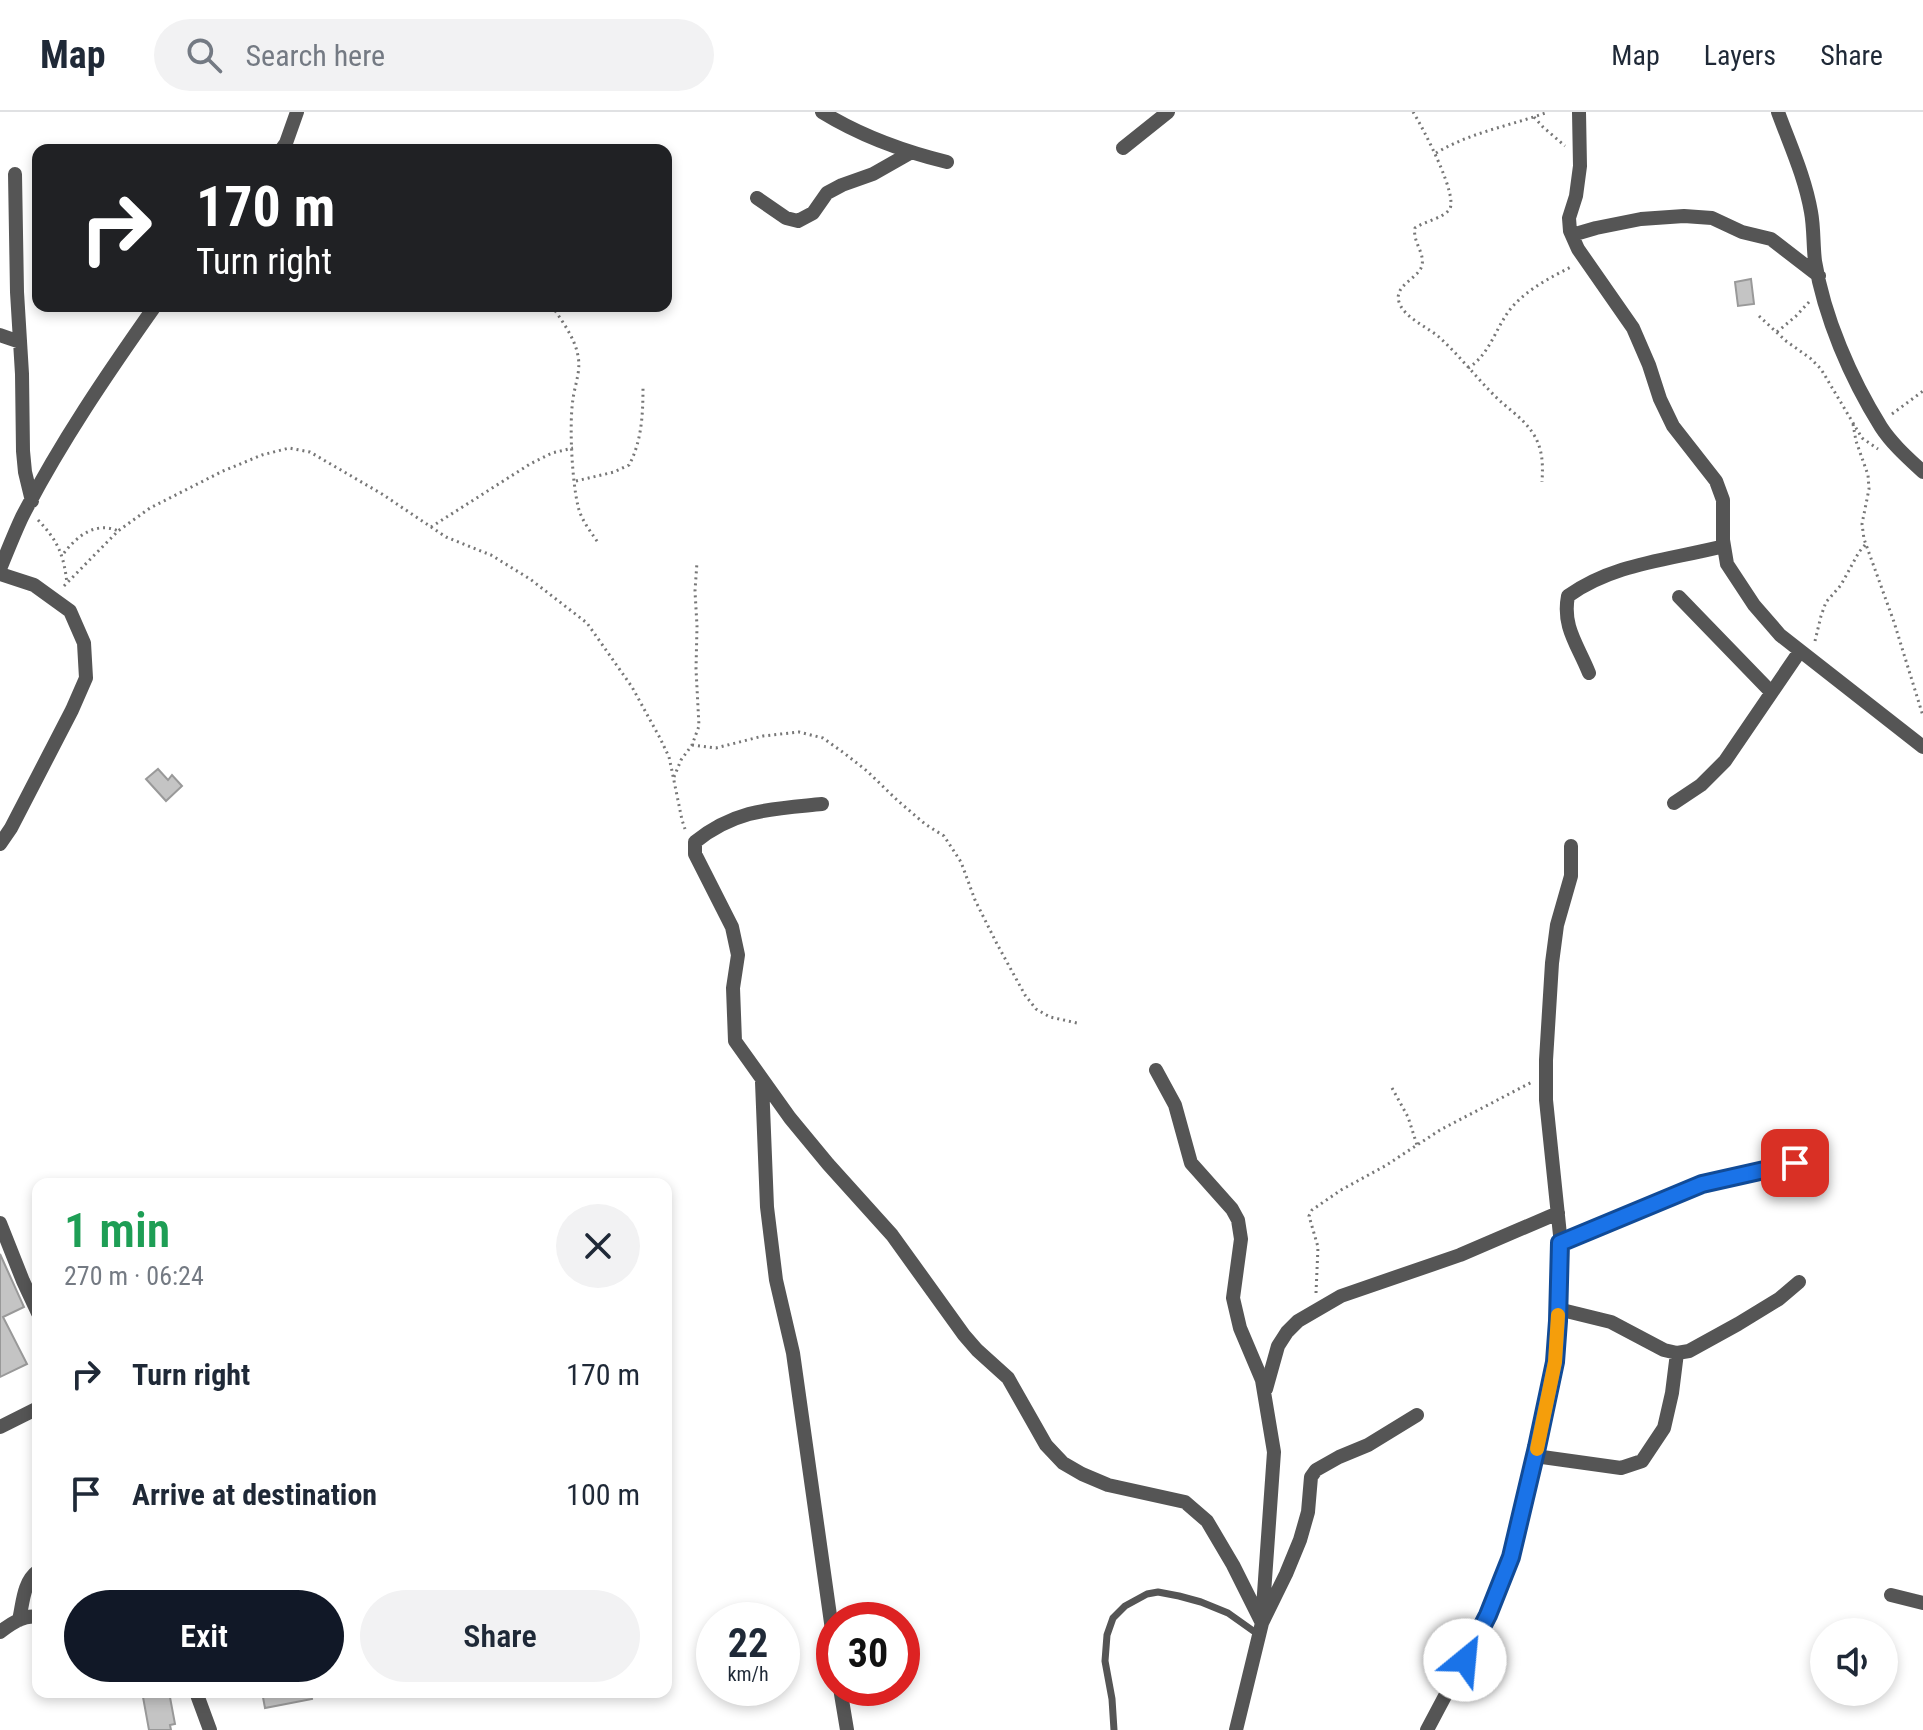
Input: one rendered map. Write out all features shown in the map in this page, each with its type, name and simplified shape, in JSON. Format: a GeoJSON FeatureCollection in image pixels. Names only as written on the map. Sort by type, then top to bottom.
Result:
{"type":"FeatureCollection","features":[{"type":"Feature","properties":{"kind":"street"},"geometry":{"type":"LineString","coordinates":[[285,144],[297,112]]}},
{"type":"Feature","properties":{"kind":"street"},"geometry":{"type":"LineString","coordinates":[[822,112],[873,139],[947,162]]}},
{"type":"Feature","properties":{"kind":"street"},"geometry":{"type":"LineString","coordinates":[[1123,148],[1168,112]]}},
{"type":"Feature","properties":{"kind":"street"},"geometry":{"type":"LineString","coordinates":[[1579,112],[1580,166],[1569,218],[1572,235],[1586,261],[1633,328],[1673,426],[1716,481],[1723,500],[1727,564],[1754,605],[1780,635],[1923,747]]}},
{"type":"Feature","properties":{"kind":"street"},"geometry":{"type":"LineString","coordinates":[[1778,112],[1811,212],[1815,262],[1828,313],[1845,360],[1880,423],[1904,456],[1923,472]]}},
{"type":"Feature","properties":{"kind":"street"},"geometry":{"type":"LineString","coordinates":[[757,198],[786,218],[798,221],[813,213],[827,193],[873,174],[910,153]]}},
{"type":"Feature","properties":{"kind":"street"},"geometry":{"type":"LineString","coordinates":[[15,174],[25,472],[29,506]]}},
{"type":"Feature","properties":{"kind":"street"},"geometry":{"type":"LineString","coordinates":[[1572,235],[1641,219],[1712,218],[1742,232],[1771,239],[1820,281]]}},
{"type":"Feature","properties":{"kind":"street"},"geometry":{"type":"LineString","coordinates":[[0,844],[11,828],[86,678],[84,643],[70,611],[34,585],[0,572],[29,506],[64,441],[151,312]]}},
{"type":"Feature","properties":{"kind":"street"},"geometry":{"type":"LineString","coordinates":[[0,335],[20,342]]}},
{"type":"Feature","properties":{"kind":"street"},"geometry":{"type":"LineString","coordinates":[[1589,673],[1570,634],[1565,609],[1568,596],[1618,570],[1724,546]]}},
{"type":"Feature","properties":{"kind":"street"},"geometry":{"type":"LineString","coordinates":[[1679,597],[1771,692]]}},
{"type":"Feature","properties":{"kind":"street"},"geometry":{"type":"LineString","coordinates":[[1674,803],[1701,785],[1725,761],[1771,692],[1804,654]]}},
{"type":"Feature","properties":{"kind":"street"},"geometry":{"type":"LineString","coordinates":[[822,804],[756,811],[729,820],[695,842],[695,854],[732,927],[738,955],[733,988],[735,1041],[790,1118],[892,1235],[964,1335],[1008,1378],[1040,1436],[1063,1463],[1108,1485],[1185,1502],[1197,1511],[1207,1521],[1260,1629]]}},
{"type":"Feature","properties":{"kind":"street"},"geometry":{"type":"LineString","coordinates":[[1427,1730],[1488,1615],[1511,1557],[1555,1362],[1560,1243],[1546,1074],[1552,963],[1557,925],[1571,876],[1571,846]]}},
{"type":"Feature","properties":{"kind":"street"},"geometry":{"type":"LineString","coordinates":[[1156,1070],[1175,1105],[1191,1163],[1238,1220],[1241,1239],[1233,1298],[1240,1328],[1262,1380],[1274,1452],[1260,1629],[1236,1730]]}},
{"type":"Feature","properties":{"kind":"street"},"geometry":{"type":"LineString","coordinates":[[762,1080],[767,1207],[776,1280],[793,1353],[828,1602]]}},
{"type":"Feature","properties":{"kind":"street"},"geometry":{"type":"LineString","coordinates":[[1560,1243],[1702,1184],[1795,1163]]}},
{"type":"Feature","properties":{"kind":"street"},"geometry":{"type":"LineString","coordinates":[[1265,1394],[1278,1346],[1298,1321],[1341,1296],[1460,1255],[1558,1213]]}},
{"type":"Feature","properties":{"kind":"street"},"geometry":{"type":"LineString","coordinates":[[0,1223],[32,1300]]}},
{"type":"Feature","properties":{"kind":"street"},"geometry":{"type":"LineString","coordinates":[[1558,1309],[1611,1322],[1664,1350],[1677,1353],[1689,1351],[1738,1324],[1779,1299],[1799,1282]]}},
{"type":"Feature","properties":{"kind":"street"},"geometry":{"type":"LineString","coordinates":[[1535,1456],[1621,1468],[1642,1461],[1664,1428],[1677,1353]]}},
{"type":"Feature","properties":{"kind":"street"},"geometry":{"type":"LineString","coordinates":[[0,1427],[32,1411]]}},
{"type":"Feature","properties":{"kind":"street"},"geometry":{"type":"LineString","coordinates":[[1260,1629],[1300,1540],[1308,1512],[1311,1477],[1316,1470],[1368,1445],[1417,1415]]}},
{"type":"Feature","properties":{"kind":"street"},"geometry":{"type":"LineString","coordinates":[[19,1620],[23,1597],[32,1575]]}},
{"type":"Feature","properties":{"kind":"street"},"geometry":{"type":"LineString","coordinates":[[1891,1595],[1923,1603]]}},
{"type":"Feature","properties":{"kind":"street"},"geometry":{"type":"LineString","coordinates":[[0,1632],[32,1616]]}},
{"type":"Feature","properties":{"kind":"street"},"geometry":{"type":"LineString","coordinates":[[198,1698],[210,1730]]}},
{"type":"Feature","properties":{"kind":"street"},"geometry":{"type":"LineString","coordinates":[[843,1706],[847,1730]]}},
{"type":"Feature","properties":{"kind":"lane"},"geometry":{"type":"LineString","coordinates":[[1114,1730],[1105,1661],[1107,1635],[1113,1618],[1125,1606],[1147,1594],[1158,1592],[1201,1602],[1260,1629]]}},
{"type":"Feature","properties":{"kind":"path"},"geometry":{"type":"LineString","coordinates":[[1413,112],[1424,130],[1452,205],[1447,213],[1415,228],[1422,265],[1402,288],[1398,295],[1399,303],[1409,316],[1439,338],[1500,401],[1522,419],[1540,449],[1542,482]]}},
{"type":"Feature","properties":{"kind":"path"},"geometry":{"type":"LineString","coordinates":[[1434,154],[1476,134],[1548,112]]}},
{"type":"Feature","properties":{"kind":"path"},"geometry":{"type":"LineString","coordinates":[[1534,117],[1559,142],[1580,152]]}},
{"type":"Feature","properties":{"kind":"path"},"geometry":{"type":"LineString","coordinates":[[1468,368],[1483,355],[1513,305],[1551,278],[1586,261]]}},
{"type":"Feature","properties":{"kind":"path"},"geometry":{"type":"LineString","coordinates":[[1776,332],[1804,308],[1820,281]]}},
{"type":"Feature","properties":{"kind":"path"},"geometry":{"type":"LineString","coordinates":[[556,312],[578,353],[579,373],[572,420],[578,507],[599,544]]}},
{"type":"Feature","properties":{"kind":"path"},"geometry":{"type":"LineString","coordinates":[[1759,316],[1821,369],[1862,438],[1874,448],[1904,456]]}},
{"type":"Feature","properties":{"kind":"path"},"geometry":{"type":"LineString","coordinates":[[575,481],[614,472],[629,465],[634,456],[643,411],[643,386]]}},
{"type":"Feature","properties":{"kind":"path"},"geometry":{"type":"LineString","coordinates":[[1880,423],[1923,391]]}},
{"type":"Feature","properties":{"kind":"path"},"geometry":{"type":"LineString","coordinates":[[1853,424],[1868,475],[1869,489],[1862,524],[1866,544],[1923,716]]}},
{"type":"Feature","properties":{"kind":"path"},"geometry":{"type":"LineString","coordinates":[[51,597],[118,531],[150,508],[262,455],[289,448],[310,452],[382,494],[446,537],[491,555],[530,579],[587,623],[632,687],[669,757],[682,820],[694,847]]}},
{"type":"Feature","properties":{"kind":"path"},"geometry":{"type":"LineString","coordinates":[[431,527],[530,464],[552,453],[573,448]]}},
{"type":"Feature","properties":{"kind":"path"},"geometry":{"type":"LineString","coordinates":[[29,506],[63,555],[67,584]]}},
{"type":"Feature","properties":{"kind":"path"},"geometry":{"type":"LineString","coordinates":[[63,555],[89,530],[109,527],[118,531]]}},
{"type":"Feature","properties":{"kind":"path"},"geometry":{"type":"LineString","coordinates":[[1804,654],[1814,643],[1826,602],[1841,585],[1866,544]]}},
{"type":"Feature","properties":{"kind":"path"},"geometry":{"type":"LineString","coordinates":[[674,777],[699,726],[697,562]]}},
{"type":"Feature","properties":{"kind":"path"},"geometry":{"type":"LineString","coordinates":[[692,745],[716,748],[763,736],[799,732],[823,738],[844,753],[925,824],[944,836],[961,862],[975,900],[997,944],[1036,1009],[1050,1017],[1077,1023]]}},
{"type":"Feature","properties":{"kind":"path"},"geometry":{"type":"LineString","coordinates":[[1321,1308],[1316,1291],[1318,1247],[1309,1216],[1312,1210],[1440,1130],[1546,1074]]}},
{"type":"Feature","properties":{"kind":"path"},"geometry":{"type":"LineString","coordinates":[[1392,1088],[1408,1117],[1417,1145]]}},
{"type":"Feature","properties":{"kind":"building"},"geometry":{"type":"Polygon","coordinates":[[[1751,279],[1754,304],[1738,306],[1735,282],[1751,279]]]}},
{"type":"Feature","properties":{"kind":"building"},"geometry":{"type":"Polygon","coordinates":[[[158,769],[168,780],[172,775],[182,786],[166,801],[146,779],[158,769]]]}},
{"type":"Feature","properties":{"kind":"building"},"geometry":{"type":"Polygon","coordinates":[[[0,1254],[24,1307],[3,1317],[27,1364],[0,1377],[0,1254]]]}},
{"type":"Feature","properties":{"kind":"building"},"geometry":{"type":"Polygon","coordinates":[[[143,1698],[170,1698],[175,1724],[170,1725],[171,1730],[149,1730],[143,1698]]]}},
{"type":"Feature","properties":{"kind":"building"},"geometry":{"type":"Polygon","coordinates":[[[263,1698],[312,1698],[312,1699],[265,1708],[263,1698]]]}},
{"type":"Feature","properties":{"kind":"slow traffic"},"geometry":{"type":"LineString","coordinates":[[1537,1449],[1555,1362],[1558,1315]]}},
{"type":"Feature","properties":{"kind":"route"},"geometry":{"type":"LineString","coordinates":[[1465,1660],[1488,1615],[1511,1557],[1537,1447],[1555,1362],[1560,1243],[1702,1184],[1795,1163]]}}]}
